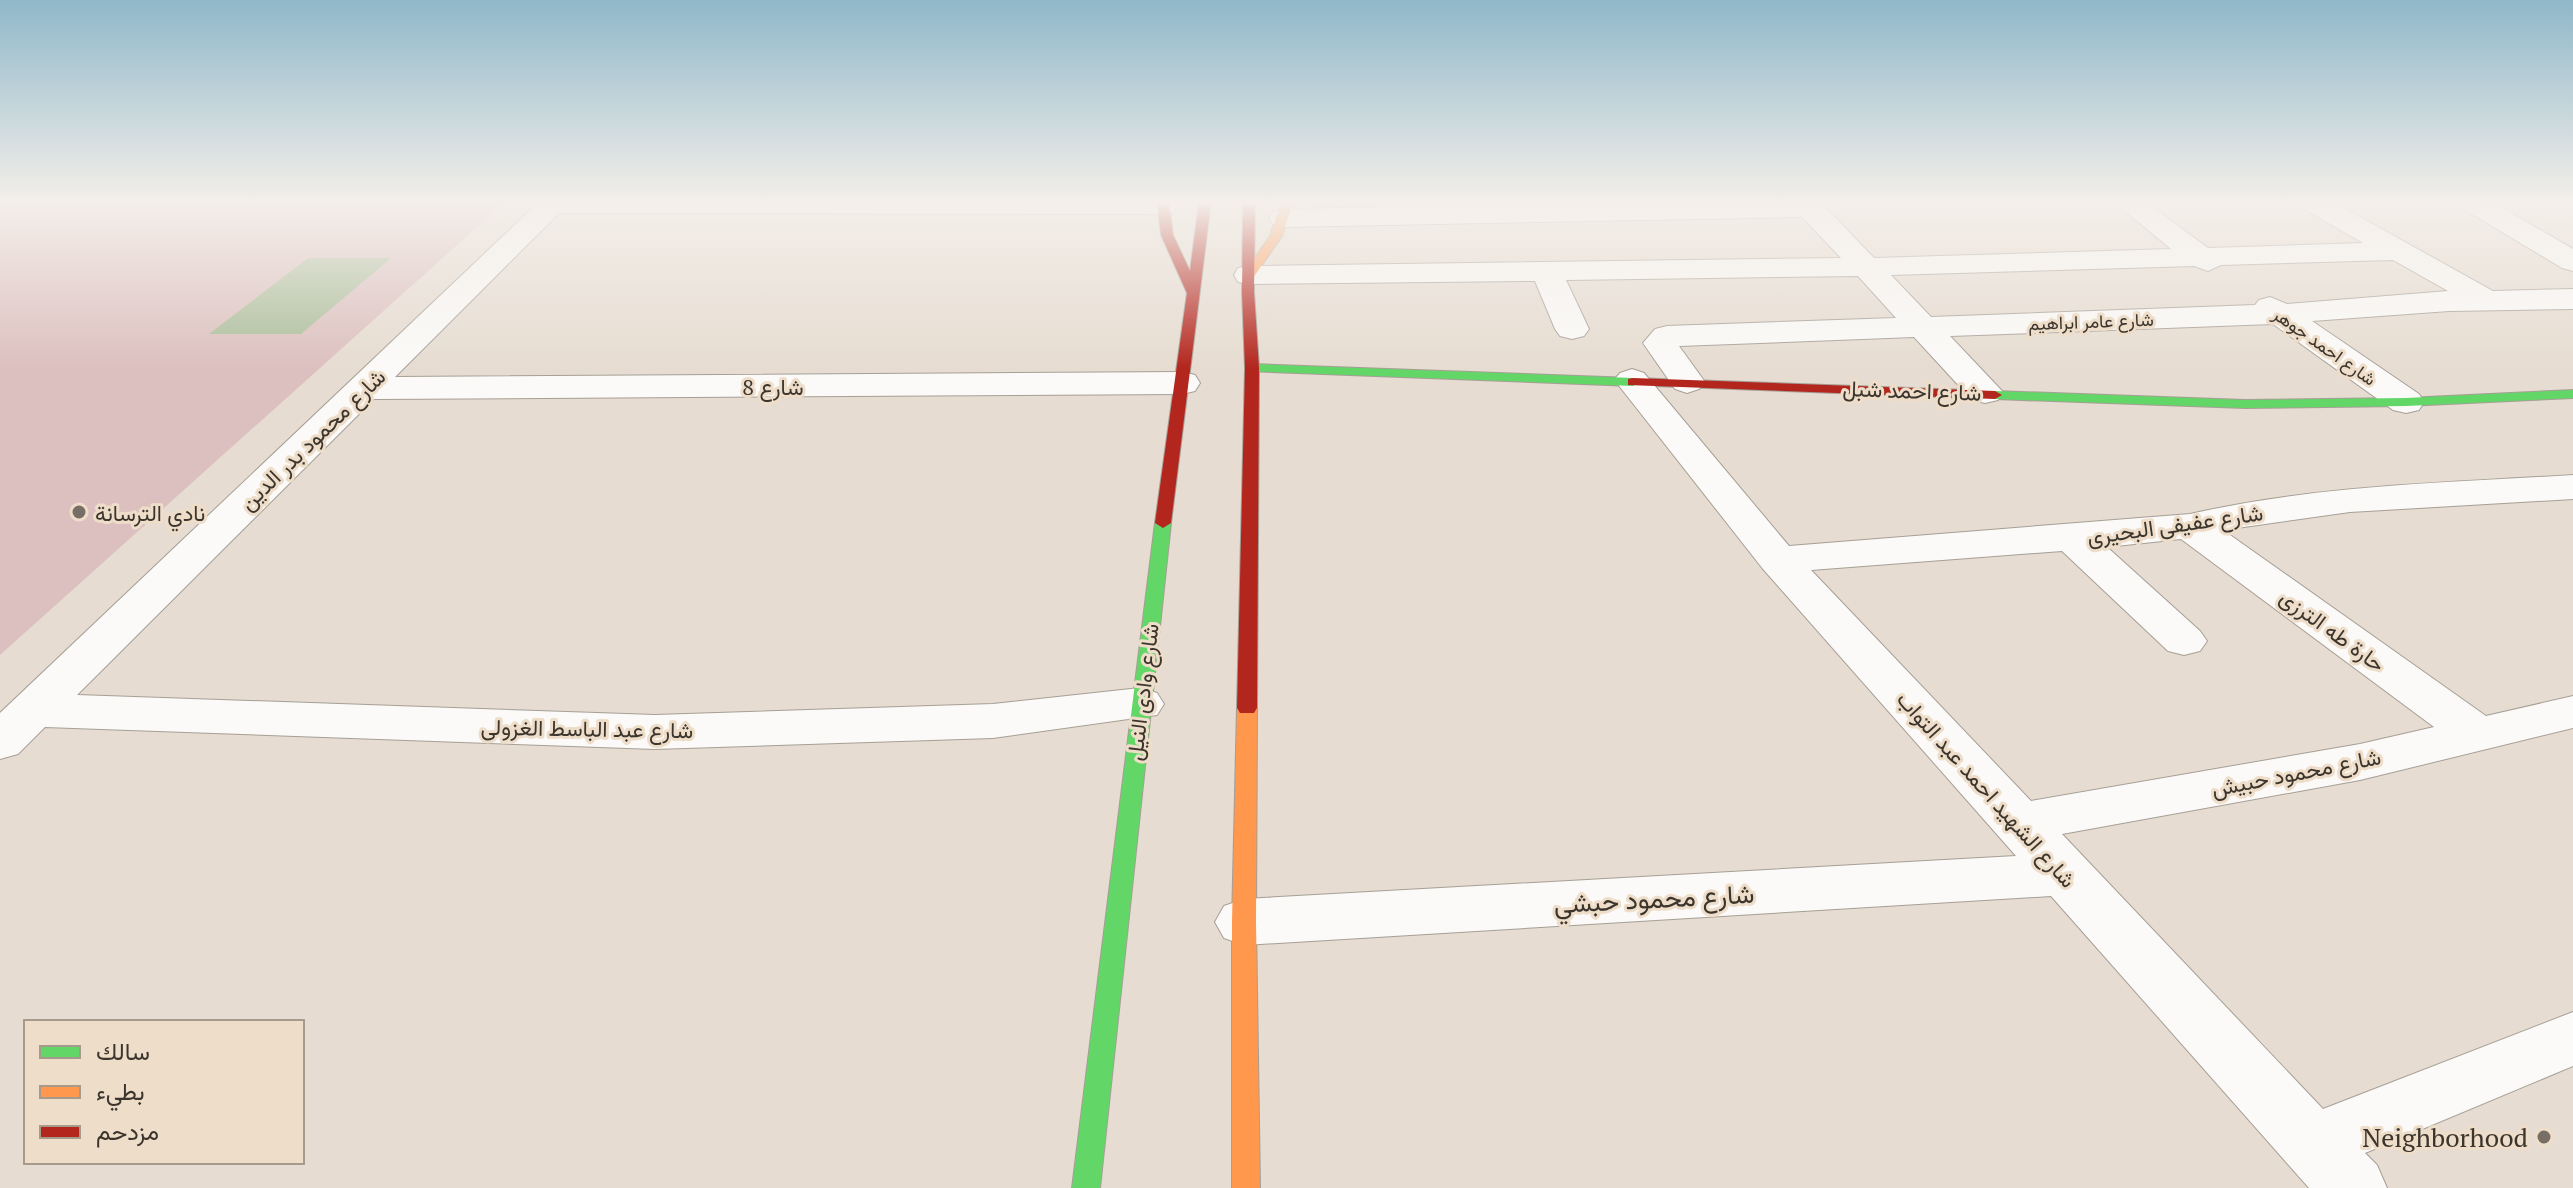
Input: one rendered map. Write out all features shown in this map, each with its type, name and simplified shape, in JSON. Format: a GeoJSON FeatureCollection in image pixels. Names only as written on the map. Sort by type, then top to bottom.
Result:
{"type":"FeatureCollection","features":[{"type":"Feature","properties":{"kind":"main road"},"geometry":{"type":"LineString","coordinates":[[1177,257],[1194,297]]}},
{"type":"Feature","properties":{"kind":"main road","name":"شارع وادى النيل"},"geometry":{"type":"LineString","coordinates":[[1086,1188],[1140,704],[1199,257]]}},
{"type":"Feature","properties":{"kind":"main road"},"geometry":{"type":"LineString","coordinates":[[1246,1188],[1244,922],[1252,368],[1249,257]]}},
{"type":"Feature","properties":{"kind":"main road"},"geometry":{"type":"LineString","coordinates":[[1249,275],[1261,257]]}},
{"type":"Feature","properties":{"kind":"main road","name":"شارع احمد شبل"},"geometry":{"type":"LineString","coordinates":[[1252,368],[1985,392],[2245,404],[2406,402],[2573,394]]}},
{"type":"Feature","properties":{"kind":"street","name":"شارع محمود بدر الدين"},"geometry":{"type":"LineString","coordinates":[[16,726],[498,257]]}},
{"type":"Feature","properties":{"kind":"street"},"geometry":{"type":"LineString","coordinates":[[1858,257],[1985,392]]}},
{"type":"Feature","properties":{"kind":"street"},"geometry":{"type":"LineString","coordinates":[[1249,275],[1548,274],[2156,257]]}},
{"type":"Feature","properties":{"kind":"street","name":"شارع احمد جوهر"},"geometry":{"type":"LineString","coordinates":[[2202,257],[2406,402]]}},
{"type":"Feature","properties":{"kind":"street"},"geometry":{"type":"LineString","coordinates":[[2408,257],[2485,300]]}},
{"type":"Feature","properties":{"kind":"street"},"geometry":{"type":"LineString","coordinates":[[1548,274],[1572,329]]}},
{"type":"Feature","properties":{"kind":"street","name":"شارع عامر ابراهيم"},"geometry":{"type":"LineString","coordinates":[[1687,382],[1660,343],[1667,336],[2279,314],[2485,300],[2573,299]]}},
{"type":"Feature","properties":{"kind":"street","name":"شارع 8"},"geometry":{"type":"LineString","coordinates":[[393,360],[1184,371]]}},
{"type":"Feature","properties":{"kind":"street","name":"شارع 8"},"geometry":{"type":"LineString","coordinates":[[365,388],[1184,371]]}},
{"type":"Feature","properties":{"kind":"street","name":"شارع الشهيد احمد عبد التواب"},"geometry":{"type":"LineString","coordinates":[[1632,380],[1778,560],[2332,1166]]}},
{"type":"Feature","properties":{"kind":"street","name":"شارع عفيفى البحيرى"},"geometry":{"type":"LineString","coordinates":[[1778,560],[2190,526],[2250,512],[2350,500],[2573,487]]}},
{"type":"Feature","properties":{"kind":"street","name":"حارة طه الترزى"},"geometry":{"type":"LineString","coordinates":[[2190,526],[2477,734]]}},
{"type":"Feature","properties":{"kind":"street"},"geometry":{"type":"LineString","coordinates":[[2072,538],[2184,641]]}},
{"type":"Feature","properties":{"kind":"street","name":"شارع عبد الباسط الغزولى"},"geometry":{"type":"LineString","coordinates":[[16,726],[655,732],[993,721],[1140,704]]}},
{"type":"Feature","properties":{"kind":"street","name":"شارع محمود حبيش"},"geometry":{"type":"LineString","coordinates":[[2017,823],[2360,762],[2573,712]]}},
{"type":"Feature","properties":{"kind":"street","name":"شارع محمود حبشي"},"geometry":{"type":"LineString","coordinates":[[1244,922],[2064,874]]}},
{"type":"Feature","properties":{"kind":"street"},"geometry":{"type":"LineString","coordinates":[[2332,1166],[2573,1038]]}},
{"type":"Feature","properties":{"kind":"shaded area","name":"نادي الترسانة"},"geometry":{"type":"Polygon","coordinates":[[[0,257],[443,257],[0,655],[0,257]]]}},
{"type":"Feature","properties":{"kind":"shaded area"},"geometry":{"type":"Polygon","coordinates":[[[308,258],[391,258],[301,334],[209,334],[308,258]]]}},
{"type":"Feature","properties":{"kind":"traffic: fast"},"geometry":{"type":"LineString","coordinates":[[1252,368],[1633,382]]}},
{"type":"Feature","properties":{"kind":"traffic: fast"},"geometry":{"type":"LineString","coordinates":[[1995,395],[2245,404],[2406,402],[2573,394]]}},
{"type":"Feature","properties":{"kind":"traffic: fast"},"geometry":{"type":"LineString","coordinates":[[1086,1188],[1163,523]]}},
{"type":"Feature","properties":{"kind":"traffic: slow"},"geometry":{"type":"LineString","coordinates":[[1249,275],[1261,257]]}},
{"type":"Feature","properties":{"kind":"traffic: slow"},"geometry":{"type":"LineString","coordinates":[[1246,1188],[1244,922],[1247,708]]}},
{"type":"Feature","properties":{"kind":"traffic: jam"},"geometry":{"type":"LineString","coordinates":[[1177,257],[1194,295]]}},
{"type":"Feature","properties":{"kind":"traffic: jam"},"geometry":{"type":"LineString","coordinates":[[1163,523],[1198,257]]}},
{"type":"Feature","properties":{"kind":"traffic: jam"},"geometry":{"type":"LineString","coordinates":[[1247,708],[1252,368],[1248,257]]}},
{"type":"Feature","properties":{"kind":"traffic: jam"},"geometry":{"type":"LineString","coordinates":[[1633,382],[1995,395]]}},
{"type":"Feature","properties":{"kind":"place","name":"نادي الترسانة"},"geometry":{"type":"Point","coordinates":[79,512]}},
{"type":"Feature","properties":{"kind":"place","name":"Neighborhood"},"geometry":{"type":"Point","coordinates":[2544,1137]}}]}
